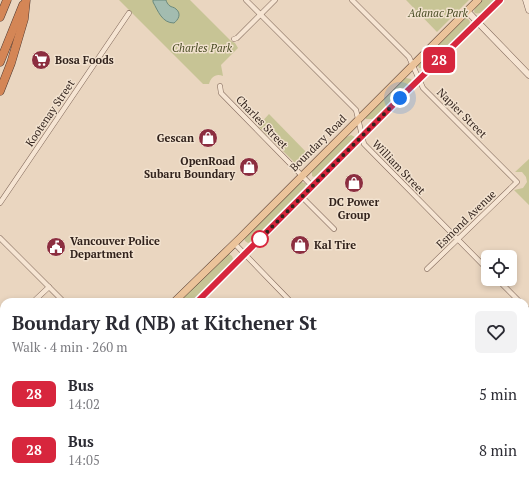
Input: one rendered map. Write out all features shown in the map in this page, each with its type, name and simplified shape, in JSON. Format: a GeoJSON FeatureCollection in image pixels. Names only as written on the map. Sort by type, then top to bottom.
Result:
{"type":"FeatureCollection","features":[{"type":"Feature","properties":{"kind":"highway"},"geometry":{"type":"LineString","coordinates":[[0,16],[7,0]]}},
{"type":"Feature","properties":{"kind":"highway"},"geometry":{"type":"LineString","coordinates":[[0,62],[26,0]]}},
{"type":"Feature","properties":{"kind":"highway"},"geometry":{"type":"LineString","coordinates":[[0,91],[11,63],[24,19],[26,0]]}},
{"type":"Feature","properties":{"kind":"main road","name":"Boundary Road"},"geometry":{"type":"LineString","coordinates":[[179,298],[478,0]]}},
{"type":"Feature","properties":{"kind":"main road"},"geometry":{"type":"LineString","coordinates":[[201,298],[500,0]]}},
{"type":"Feature","properties":{"kind":"street","name":"William Street"},"geometry":{"type":"LineString","coordinates":[[246,0],[356,110],[364,144],[481,263]]}},
{"type":"Feature","properties":{"kind":"street"},"geometry":{"type":"LineString","coordinates":[[234,39],[237,38],[275,0]]}},
{"type":"Feature","properties":{"kind":"street","name":"Napier Street"},"geometry":{"type":"LineString","coordinates":[[352,0],[408,56],[424,88],[518,182]]}},
{"type":"Feature","properties":{"kind":"street"},"geometry":{"type":"LineString","coordinates":[[526,0],[529,10]]}},
{"type":"Feature","properties":{"kind":"street"},"geometry":{"type":"LineString","coordinates":[[467,11],[528,71]]}},
{"type":"Feature","properties":{"kind":"street","name":"Kootenay Street"},"geometry":{"type":"LineString","coordinates":[[0,203],[130,13]]}},
{"type":"Feature","properties":{"kind":"street","name":"Charles Street"},"geometry":{"type":"LineString","coordinates":[[220,86],[221,94],[312,186]]}},
{"type":"Feature","properties":{"kind":"street","name":"Esmond Avenue"},"geometry":{"type":"LineString","coordinates":[[427,269],[518,182]]}},
{"type":"Feature","properties":{"kind":"street"},"geometry":{"type":"LineString","coordinates":[[302,197],[334,229]]}},
{"type":"Feature","properties":{"kind":"street"},"geometry":{"type":"LineString","coordinates":[[0,238],[60,298]]}},
{"type":"Feature","properties":{"kind":"street"},"geometry":{"type":"LineString","coordinates":[[234,243],[288,298]]}},
{"type":"Feature","properties":{"kind":"street"},"geometry":{"type":"LineString","coordinates":[[504,286],[516,298]]}},
{"type":"Feature","properties":{"kind":"street"},"geometry":{"type":"LineString","coordinates":[[37,298],[48,287]]}},
{"type":"Feature","properties":{"kind":"green space","name":"Charles Park"},"geometry":{"type":"Polygon","coordinates":[[[119,0],[190,0],[231,41],[235,43],[238,48],[221,65],[223,76],[216,75],[211,79],[209,84],[203,84],[119,0]]]}},
{"type":"Feature","properties":{"kind":"green space","name":"Adanac Park"},"geometry":{"type":"Polygon","coordinates":[[[406,0],[469,0],[437,32],[406,0]]]}},
{"type":"Feature","properties":{"kind":"green space"},"geometry":{"type":"Polygon","coordinates":[[[481,0],[495,0],[482,13],[475,13],[474,11],[481,0]]]}},
{"type":"Feature","properties":{"kind":"green space"},"geometry":{"type":"Polygon","coordinates":[[[464,18],[469,20],[469,25],[426,68],[419,68],[418,65],[464,18]]]}},
{"type":"Feature","properties":{"kind":"green space"},"geometry":{"type":"Polygon","coordinates":[[[403,79],[411,79],[412,81],[377,117],[366,119],[365,117],[403,79]]]}},
{"type":"Feature","properties":{"kind":"green space"},"geometry":{"type":"Polygon","coordinates":[[[269,114],[309,155],[299,165],[297,165],[258,126],[269,114]]]}},
{"type":"Feature","properties":{"kind":"green space"},"geometry":{"type":"Polygon","coordinates":[[[351,135],[355,137],[355,139],[318,175],[314,177],[312,176],[314,168],[342,139],[351,135]]]}},
{"type":"Feature","properties":{"kind":"green space"},"geometry":{"type":"Polygon","coordinates":[[[529,159],[529,205],[514,190],[523,188],[527,182],[526,177],[522,172],[515,172],[529,159]]]}},
{"type":"Feature","properties":{"kind":"green space"},"geometry":{"type":"Polygon","coordinates":[[[301,182],[305,183],[306,185],[303,191],[251,242],[248,243],[245,241],[244,237],[301,182]]]}},
{"type":"Feature","properties":{"kind":"green space"},"geometry":{"type":"Polygon","coordinates":[[[229,254],[232,256],[233,259],[231,262],[195,298],[183,297],[229,254]]]}},
{"type":"Feature","properties":{"kind":"shaded area"},"geometry":{"type":"Polygon","coordinates":[[[153,0],[166,0],[169,5],[178,11],[179,17],[177,20],[174,23],[163,19],[153,0]]]}},
{"type":"Feature","properties":{"kind":"bus line","name":"28"},"geometry":{"type":"LineString","coordinates":[[201,298],[500,0]]}},
{"type":"Feature","properties":{"kind":"place","name":"Bosa Foods"},"geometry":{"type":"Point","coordinates":[41,60]}},
{"type":"Feature","properties":{"kind":"place","name":"Gescan"},"geometry":{"type":"Point","coordinates":[208,138]}},
{"type":"Feature","properties":{"kind":"place","name":"OpenRoad Subaru Boundary"},"geometry":{"type":"Point","coordinates":[249,167]}},
{"type":"Feature","properties":{"kind":"place","name":"DC Power Group"},"geometry":{"type":"Point","coordinates":[354,183]}},
{"type":"Feature","properties":{"kind":"place","name":"Kal Tire"},"geometry":{"type":"Point","coordinates":[300,245]}},
{"type":"Feature","properties":{"kind":"place","name":"Vancouver Police Department"},"geometry":{"type":"Point","coordinates":[56,247]}},
{"type":"Feature","properties":{"kind":"route"},"geometry":{"type":"LineString","coordinates":[[260,239],[256,243],[400,98]]}}]}
